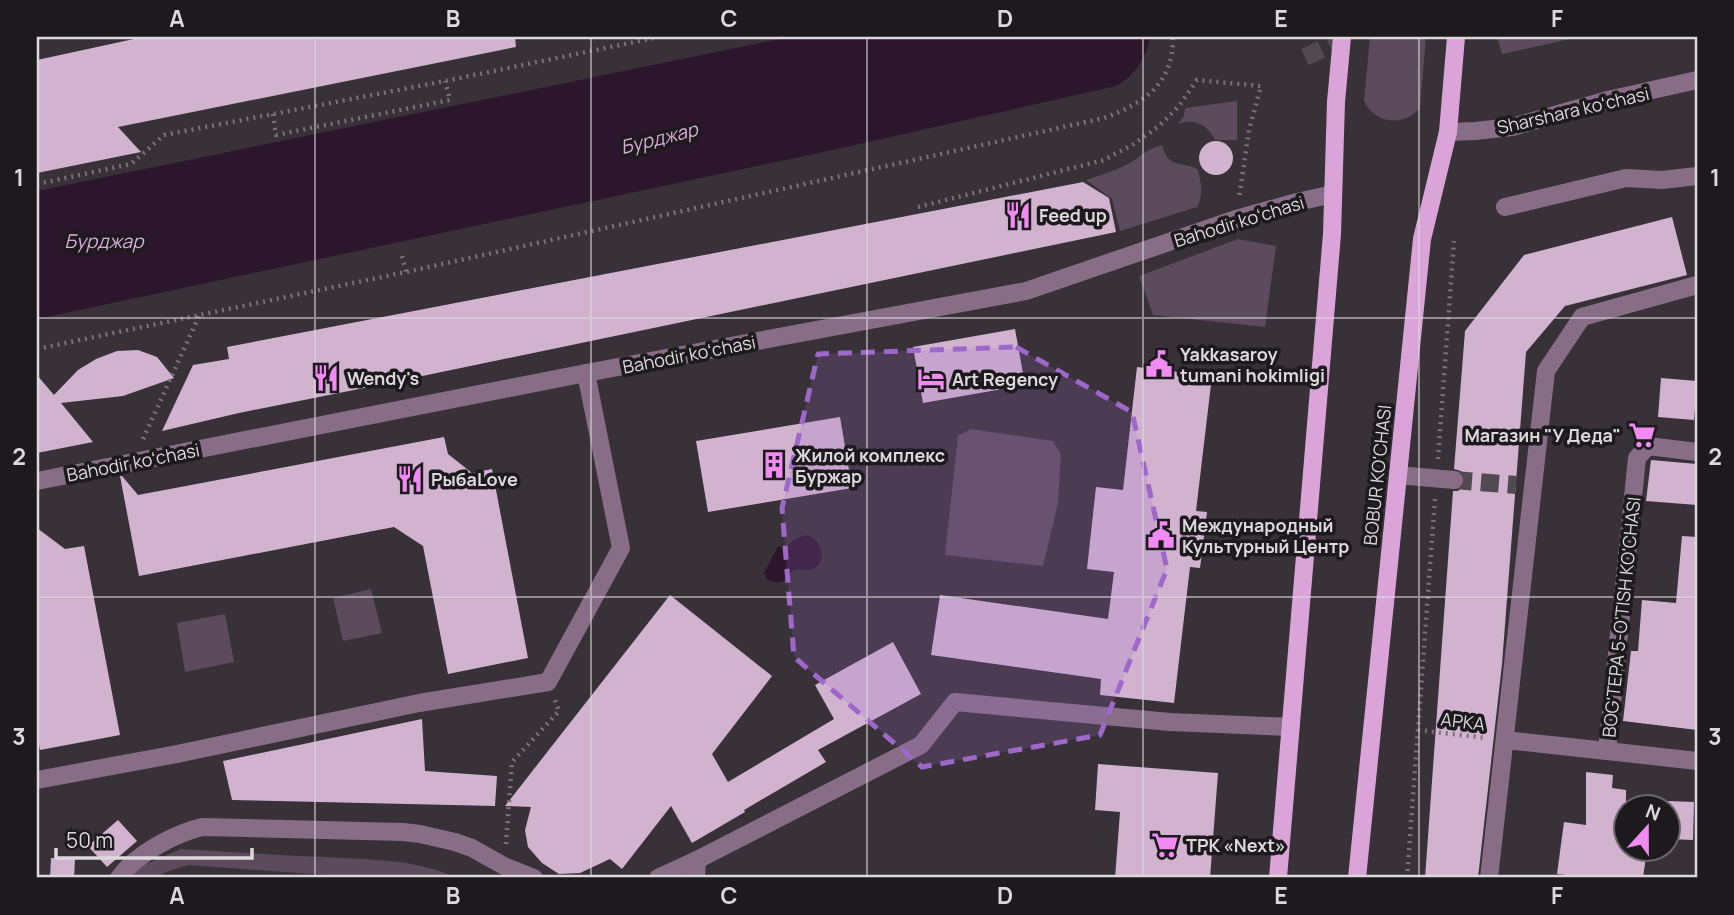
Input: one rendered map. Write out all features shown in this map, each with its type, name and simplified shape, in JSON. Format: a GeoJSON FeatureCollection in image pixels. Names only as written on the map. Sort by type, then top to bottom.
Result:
{"type":"FeatureCollection","features":[{"type":"Feature","properties":{"kind":"main road"},"geometry":{"type":"LineString","coordinates":[[1280,873],[1331,248],[1336,102],[1342,37]]}},
{"type":"Feature","properties":{"kind":"main road","name":"BOBUR KO'CHASI"},"geometry":{"type":"LineString","coordinates":[[1357,877],[1422,239],[1448,132],[1456,37]]}},
{"type":"Feature","properties":{"kind":"street","name":"Sharshara koʻchasi"},"geometry":{"type":"LineString","coordinates":[[1448,132],[1512,127],[1608,100],[1697,81]]}},
{"type":"Feature","properties":{"kind":"street"},"geometry":{"type":"LineString","coordinates":[[1505,207],[1626,178],[1662,180],[1697,176]]}},
{"type":"Feature","properties":{"kind":"street","name":"Bahodir koʻchasi"},"geometry":{"type":"LineString","coordinates":[[37,481],[586,373],[1026,291],[1236,219],[1334,194]]}},
{"type":"Feature","properties":{"kind":"street"},"geometry":{"type":"LineString","coordinates":[[1489,878],[1505,740],[1525,486],[1546,371],[1582,317],[1697,285]]}},
{"type":"Feature","properties":{"kind":"street"},"geometry":{"type":"LineString","coordinates":[[37,780],[177,754],[419,703],[548,682],[621,548],[586,373]]}},
{"type":"Feature","properties":{"kind":"street","name":"BOG'TEPA 5-O'TISH KO'CHASI"},"geometry":{"type":"LineString","coordinates":[[1697,452],[1648,446],[1637,458],[1607,751],[1697,761]]}},
{"type":"Feature","properties":{"kind":"street"},"geometry":{"type":"LineString","coordinates":[[1398,475],[1445,476]]}},
{"type":"Feature","properties":{"kind":"street"},"geometry":{"type":"LineString","coordinates":[[658,878],[696,869],[818,796],[920,745],[955,702],[1170,722],[1291,727]]}},
{"type":"Feature","properties":{"kind":"street"},"geometry":{"type":"LineString","coordinates":[[1505,740],[1607,751]]}},
{"type":"Feature","properties":{"kind":"street"},"geometry":{"type":"LineString","coordinates":[[119,878],[135,862],[167,840],[202,827],[420,834],[472,848],[504,866],[534,878]]}},
{"type":"Feature","properties":{"kind":"path"},"geometry":{"type":"LineString","coordinates":[[37,184],[131,164],[164,135],[659,37]]}},
{"type":"Feature","properties":{"kind":"path"},"geometry":{"type":"LineString","coordinates":[[37,349],[406,272],[1104,118],[1150,95],[1170,65],[1173,37]]}},
{"type":"Feature","properties":{"kind":"path"},"geometry":{"type":"LineString","coordinates":[[918,207],[1104,160],[1134,144],[1158,126],[1179,106],[1197,80],[1261,86],[1249,130],[1236,219]]}},
{"type":"Feature","properties":{"kind":"path"},"geometry":{"type":"LineString","coordinates":[[273,114],[276,135],[379,117],[450,100],[445,81]]}},
{"type":"Feature","properties":{"kind":"path"},"geometry":{"type":"LineString","coordinates":[[1445,476],[1454,241]]}},
{"type":"Feature","properties":{"kind":"path"},"geometry":{"type":"LineString","coordinates":[[402,257],[406,272]]}},
{"type":"Feature","properties":{"kind":"path"},"geometry":{"type":"LineString","coordinates":[[133,462],[199,316]]}},
{"type":"Feature","properties":{"kind":"path"},"geometry":{"type":"LineString","coordinates":[[1407,878],[1435,499]]}},
{"type":"Feature","properties":{"kind":"path"},"geometry":{"type":"LineString","coordinates":[[504,866],[512,762],[559,711],[548,682]]}},
{"type":"Feature","properties":{"kind":"path","name":"АРКА"},"geometry":{"type":"LineString","coordinates":[[1418,730],[1505,740]]}},
{"type":"Feature","properties":{"kind":"highlighted area"},"geometry":{"type":"Polygon","coordinates":[[[1016,347],[1132,412],[1167,569],[1100,735],[922,767],[794,657],[782,508],[818,354],[1016,347]]]}},
{"type":"Feature","properties":{"kind":"shaded area"},"geometry":{"type":"Polygon","coordinates":[[[1370,37],[1426,37],[1420,108],[1406,118],[1382,118],[1369,109],[1364,101],[1370,37]]]}},
{"type":"Feature","properties":{"kind":"shaded area"},"geometry":{"type":"Polygon","coordinates":[[[1497,37],[1579,37],[1502,54],[1497,37]]]}},
{"type":"Feature","properties":{"kind":"shaded area"},"geometry":{"type":"Polygon","coordinates":[[[1237,101],[1237,140],[1215,140],[1204,127],[1195,122],[1178,124],[1184,116],[1185,108],[1237,101]]]}},
{"type":"Feature","properties":{"kind":"shaded area"},"geometry":{"type":"Polygon","coordinates":[[[1162,145],[1173,162],[1198,170],[1201,193],[1197,207],[1120,231],[1112,199],[1086,180],[1123,166],[1162,145]]]}},
{"type":"Feature","properties":{"kind":"shaded area"},"geometry":{"type":"Polygon","coordinates":[[[1238,239],[1276,246],[1265,327],[1153,315],[1139,276],[1238,239]]]}},
{"type":"Feature","properties":{"kind":"shaded area"},"geometry":{"type":"Polygon","coordinates":[[[971,429],[1053,441],[1061,454],[1058,503],[1043,566],[945,555],[958,436],[971,429]]]}},
{"type":"Feature","properties":{"kind":"shaded area"},"geometry":{"type":"Polygon","coordinates":[[[371,589],[382,633],[343,641],[333,598],[371,589]]]}},
{"type":"Feature","properties":{"kind":"shaded area"},"geometry":{"type":"Polygon","coordinates":[[[225,614],[234,662],[185,672],[177,623],[225,614]]]}},
{"type":"Feature","properties":{"kind":"shaded area"},"geometry":{"type":"Polygon","coordinates":[[[181,849],[393,862],[426,867],[457,878],[369,878],[188,865],[156,878],[128,878],[144,865],[181,849]]]}},
{"type":"Feature","properties":{"kind":"water","name":"Бурджар"},"geometry":{"type":"Polygon","coordinates":[[[790,37],[1150,39],[1138,67],[1116,86],[837,149],[37,319],[37,191],[790,37]]]}},
{"type":"Feature","properties":{"kind":"water"},"geometry":{"type":"Polygon","coordinates":[[[806,535],[812,537],[820,547],[820,563],[810,570],[792,571],[787,574],[788,579],[783,581],[767,579],[764,573],[778,546],[785,548],[795,539],[806,535]]]}},
{"type":"Feature","properties":{"kind":"building"},"geometry":{"type":"Polygon","coordinates":[[[143,37],[515,37],[516,47],[118,127],[141,152],[37,173],[37,60],[143,37]]]}},
{"type":"Feature","properties":{"kind":"building"},"geometry":{"type":"Polygon","coordinates":[[[1216,141],[1228,146],[1233,158],[1228,170],[1216,175],[1204,170],[1199,158],[1204,146],[1216,141]]]}},
{"type":"Feature","properties":{"kind":"building"},"geometry":{"type":"Polygon","coordinates":[[[1083,182],[1109,198],[1116,232],[162,431],[193,365],[229,359],[227,347],[1083,182]]]}},
{"type":"Feature","properties":{"kind":"building"},"geometry":{"type":"Polygon","coordinates":[[[1672,217],[1687,275],[1565,306],[1526,352],[1502,664],[1478,878],[1425,878],[1453,491],[1463,487],[1465,480],[1461,471],[1454,469],[1465,331],[1524,255],[1672,217]]]}},
{"type":"Feature","properties":{"kind":"building"},"geometry":{"type":"Polygon","coordinates":[[[1015,329],[1025,385],[923,403],[913,347],[1015,329]]]}},
{"type":"Feature","properties":{"kind":"building"},"geometry":{"type":"Polygon","coordinates":[[[138,350],[157,357],[174,378],[123,396],[61,403],[93,442],[37,453],[37,375],[54,395],[78,370],[96,359],[117,351],[138,350]]]}},
{"type":"Feature","properties":{"kind":"building"},"geometry":{"type":"Polygon","coordinates":[[[1137,367],[1212,376],[1196,511],[1207,512],[1200,568],[1190,567],[1174,703],[1100,695],[1101,679],[931,655],[940,595],[1108,619],[1114,572],[1087,569],[1096,487],[1123,490],[1137,367]]]}},
{"type":"Feature","properties":{"kind":"building"},"geometry":{"type":"Polygon","coordinates":[[[1661,378],[1697,381],[1694,420],[1658,417],[1661,378]]]}},
{"type":"Feature","properties":{"kind":"building","name":"Жилой комплекс Буржар"},"geometry":{"type":"Polygon","coordinates":[[[840,417],[852,488],[708,512],[696,441],[840,417]]]}},
{"type":"Feature","properties":{"kind":"building"},"geometry":{"type":"Polygon","coordinates":[[[444,437],[448,454],[472,473],[492,469],[528,658],[448,674],[423,546],[394,527],[139,576],[120,476],[138,495],[444,437]]]}},
{"type":"Feature","properties":{"kind":"building"},"geometry":{"type":"Polygon","coordinates":[[[1651,460],[1697,464],[1697,505],[1646,501],[1651,460]]]}},
{"type":"Feature","properties":{"kind":"building"},"geometry":{"type":"Polygon","coordinates":[[[37,528],[65,549],[84,546],[120,735],[40,750],[37,733],[37,528]]]}},
{"type":"Feature","properties":{"kind":"building"},"geometry":{"type":"Polygon","coordinates":[[[1682,536],[1697,537],[1697,730],[1623,721],[1631,651],[1638,651],[1642,600],[1676,603],[1682,536]]]}},
{"type":"Feature","properties":{"kind":"building"},"geometry":{"type":"Polygon","coordinates":[[[670,595],[772,676],[712,754],[728,782],[834,719],[815,685],[893,642],[921,694],[818,750],[826,762],[692,843],[671,806],[622,869],[610,859],[580,873],[559,874],[542,863],[528,847],[525,830],[531,807],[505,806],[670,595]]]}},
{"type":"Feature","properties":{"kind":"building"},"geometry":{"type":"Polygon","coordinates":[[[422,719],[425,771],[497,776],[495,806],[232,800],[223,761],[422,719]]]}},
{"type":"Feature","properties":{"kind":"building","name":"ТРК «Next»"},"geometry":{"type":"Polygon","coordinates":[[[1098,764],[1218,773],[1210,878],[1115,878],[1120,812],[1095,810],[1098,764]]]}},
{"type":"Feature","properties":{"kind":"building"},"geometry":{"type":"Polygon","coordinates":[[[1586,772],[1613,775],[1612,788],[1626,792],[1612,792],[1612,862],[1645,862],[1643,878],[1566,878],[1566,875],[1557,874],[1564,822],[1586,825],[1586,772]]]}},
{"type":"Feature","properties":{"kind":"building"},"geometry":{"type":"Polygon","coordinates":[[[1682,802],[1694,802],[1693,840],[1682,840],[1682,802]]]}},
{"type":"Feature","properties":{"kind":"building"},"geometry":{"type":"Polygon","coordinates":[[[118,820],[137,841],[107,867],[88,846],[118,820]]]}},
{"type":"Feature","properties":{"kind":"building"},"geometry":{"type":"Polygon","coordinates":[[[51,858],[75,859],[74,878],[50,878],[51,858]]]}},
{"type":"Feature","properties":{"kind":"tunnel"},"geometry":{"type":"LineString","coordinates":[[1305,57],[1348,37]]}},
{"type":"Feature","properties":{"kind":"tunnel"},"geometry":{"type":"LineString","coordinates":[[1454,480],[1516,485]]}},
{"type":"Feature","properties":{"kind":"place","name":"Feed up"},"geometry":{"type":"Point","coordinates":[1018,215]}},
{"type":"Feature","properties":{"kind":"place","name":"Yakkasaroy tumani hokimligi"},"geometry":{"type":"Point","coordinates":[1159,364]}},
{"type":"Feature","properties":{"kind":"place","name":"Wendy's"},"geometry":{"type":"Point","coordinates":[326,378]}},
{"type":"Feature","properties":{"kind":"place","name":"Art Regency"},"geometry":{"type":"Point","coordinates":[931,379]}},
{"type":"Feature","properties":{"kind":"place","name":"Магазин \"У Деда\""},"geometry":{"type":"Point","coordinates":[1642,435]}},
{"type":"Feature","properties":{"kind":"place","name":"Жилой комплекс Буржар"},"geometry":{"type":"Point","coordinates":[774,465]}},
{"type":"Feature","properties":{"kind":"place","name":"РыбаLove"},"geometry":{"type":"Point","coordinates":[410,479]}},
{"type":"Feature","properties":{"kind":"place","name":"Международный Культурный Центр"},"geometry":{"type":"Point","coordinates":[1161,535]}},
{"type":"Feature","properties":{"kind":"place","name":"ТРК «Next»"},"geometry":{"type":"Point","coordinates":[1165,845]}}]}
